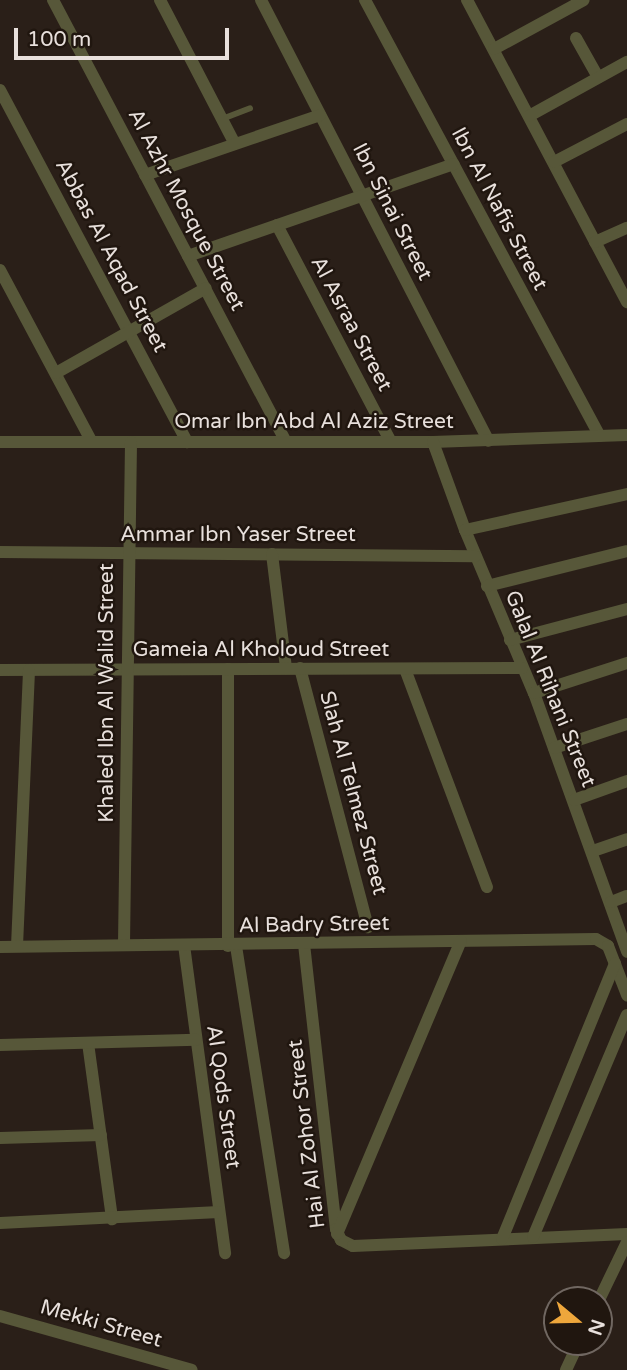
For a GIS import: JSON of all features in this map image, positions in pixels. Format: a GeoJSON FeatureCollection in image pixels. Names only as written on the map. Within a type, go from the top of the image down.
{"type":"FeatureCollection","features":[{"type":"Feature","properties":{"kind":"street","name":"Al Azhr Mosque Street"},"geometry":{"type":"LineString","coordinates":[[53,0],[284,439]]}},
{"type":"Feature","properties":{"kind":"street"},"geometry":{"type":"LineString","coordinates":[[160,0],[235,144]]}},
{"type":"Feature","properties":{"kind":"street","name":"Ibn Sinai Street"},"geometry":{"type":"LineString","coordinates":[[261,0],[489,441]]}},
{"type":"Feature","properties":{"kind":"street","name":"Ibn Al Nafis Street"},"geometry":{"type":"LineString","coordinates":[[365,0],[600,436]]}},
{"type":"Feature","properties":{"kind":"street"},"geometry":{"type":"LineString","coordinates":[[467,0],[595,242],[622,280],[627,302]]}},
{"type":"Feature","properties":{"kind":"street"},"geometry":{"type":"LineString","coordinates":[[494,49],[580,1]]}},
{"type":"Feature","properties":{"kind":"street"},"geometry":{"type":"LineString","coordinates":[[576,38],[598,78]]}},
{"type":"Feature","properties":{"kind":"street"},"geometry":{"type":"LineString","coordinates":[[529,116],[627,62]]}},
{"type":"Feature","properties":{"kind":"street","name":"Abbas Al Aqad Street"},"geometry":{"type":"LineString","coordinates":[[0,90],[131,331],[187,442]]}},
{"type":"Feature","properties":{"kind":"street"},"geometry":{"type":"LineString","coordinates":[[145,175],[320,115]]}},
{"type":"Feature","properties":{"kind":"street"},"geometry":{"type":"LineString","coordinates":[[554,162],[627,124]]}},
{"type":"Feature","properties":{"kind":"street"},"geometry":{"type":"LineString","coordinates":[[188,256],[453,164]]}},
{"type":"Feature","properties":{"kind":"street","name":"Al Asraa Street"},"geometry":{"type":"LineString","coordinates":[[277,225],[390,440]]}},
{"type":"Feature","properties":{"kind":"street"},"geometry":{"type":"LineString","coordinates":[[595,242],[627,228]]}},
{"type":"Feature","properties":{"kind":"street"},"geometry":{"type":"LineString","coordinates":[[0,270],[92,442]]}},
{"type":"Feature","properties":{"kind":"street"},"geometry":{"type":"LineString","coordinates":[[56,373],[206,288]]}},
{"type":"Feature","properties":{"kind":"street","name":"Omar Ibn Abd Al Aziz Street"},"geometry":{"type":"LineString","coordinates":[[0,442],[284,439],[433,442],[627,435]]}},
{"type":"Feature","properties":{"kind":"street","name":"Khaled Ibn Al Walid Street"},"geometry":{"type":"LineString","coordinates":[[124,944],[131,442]]}},
{"type":"Feature","properties":{"kind":"street","name":"Galal Al Rihani Street"},"geometry":{"type":"LineString","coordinates":[[433,442],[475,556],[555,748],[627,952]]}},
{"type":"Feature","properties":{"kind":"street"},"geometry":{"type":"LineString","coordinates":[[465,530],[627,494]]}},
{"type":"Feature","properties":{"kind":"street"},"geometry":{"type":"LineString","coordinates":[[488,586],[627,551]]}},
{"type":"Feature","properties":{"kind":"street","name":"Ammar Ibn Yaser Street"},"geometry":{"type":"LineString","coordinates":[[0,552],[475,556]]}},
{"type":"Feature","properties":{"kind":"street"},"geometry":{"type":"LineString","coordinates":[[272,554],[286,668]]}},
{"type":"Feature","properties":{"kind":"street"},"geometry":{"type":"LineString","coordinates":[[510,640],[627,609]]}},
{"type":"Feature","properties":{"kind":"street"},"geometry":{"type":"LineString","coordinates":[[534,693],[627,663]]}},
{"type":"Feature","properties":{"kind":"street","name":"Slah Al Telmez Street"},"geometry":{"type":"LineString","coordinates":[[300,668],[368,927]]}},
{"type":"Feature","properties":{"kind":"street","name":"Gameia Al Kholoud Street"},"geometry":{"type":"LineString","coordinates":[[0,670],[522,668]]}},
{"type":"Feature","properties":{"kind":"street"},"geometry":{"type":"LineString","coordinates":[[228,669],[232,946],[284,1253]]}},
{"type":"Feature","properties":{"kind":"street"},"geometry":{"type":"LineString","coordinates":[[405,669],[487,887]]}},
{"type":"Feature","properties":{"kind":"street"},"geometry":{"type":"LineString","coordinates":[[16,946],[29,670]]}},
{"type":"Feature","properties":{"kind":"street"},"geometry":{"type":"LineString","coordinates":[[555,748],[627,724]]}},
{"type":"Feature","properties":{"kind":"street"},"geometry":{"type":"LineString","coordinates":[[574,800],[627,781]]}},
{"type":"Feature","properties":{"kind":"street"},"geometry":{"type":"LineString","coordinates":[[593,851],[627,839]]}},
{"type":"Feature","properties":{"kind":"street"},"geometry":{"type":"LineString","coordinates":[[611,902],[627,896]]}},
{"type":"Feature","properties":{"kind":"street","name":"Al Badry Street"},"geometry":{"type":"LineString","coordinates":[[0,947],[124,944],[232,946],[596,939],[608,946],[615,963]]}},
{"type":"Feature","properties":{"kind":"street"},"geometry":{"type":"LineString","coordinates":[[337,1234],[461,941]]}},
{"type":"Feature","properties":{"kind":"street","name":"Hai Al Zohor Street"},"geometry":{"type":"LineString","coordinates":[[304,944],[337,1234],[353,1245],[627,1234]]}},
{"type":"Feature","properties":{"kind":"street","name":"Al Qods Street"},"geometry":{"type":"LineString","coordinates":[[184,945],[225,1253]]}},
{"type":"Feature","properties":{"kind":"street"},"geometry":{"type":"LineString","coordinates":[[615,963],[627,995]]}},
{"type":"Feature","properties":{"kind":"street"},"geometry":{"type":"LineString","coordinates":[[502,1239],[615,963]]}},
{"type":"Feature","properties":{"kind":"street"},"geometry":{"type":"LineString","coordinates":[[533,1237],[627,1015]]}},
{"type":"Feature","properties":{"kind":"street"},"geometry":{"type":"LineString","coordinates":[[0,1045],[197,1040]]}},
{"type":"Feature","properties":{"kind":"street"},"geometry":{"type":"LineString","coordinates":[[88,1043],[111,1219]]}},
{"type":"Feature","properties":{"kind":"street"},"geometry":{"type":"LineString","coordinates":[[0,1138],[101,1135]]}},
{"type":"Feature","properties":{"kind":"street"},"geometry":{"type":"LineString","coordinates":[[0,1223],[219,1212]]}},
{"type":"Feature","properties":{"kind":"street"},"geometry":{"type":"LineString","coordinates":[[606,1286],[627,1243]]}},
{"type":"Feature","properties":{"kind":"street","name":"Mekki Street"},"geometry":{"type":"LineString","coordinates":[[0,1316],[192,1370]]}},
{"type":"Feature","properties":{"kind":"lane"},"geometry":{"type":"LineString","coordinates":[[222,119],[250,108]]}}]}
